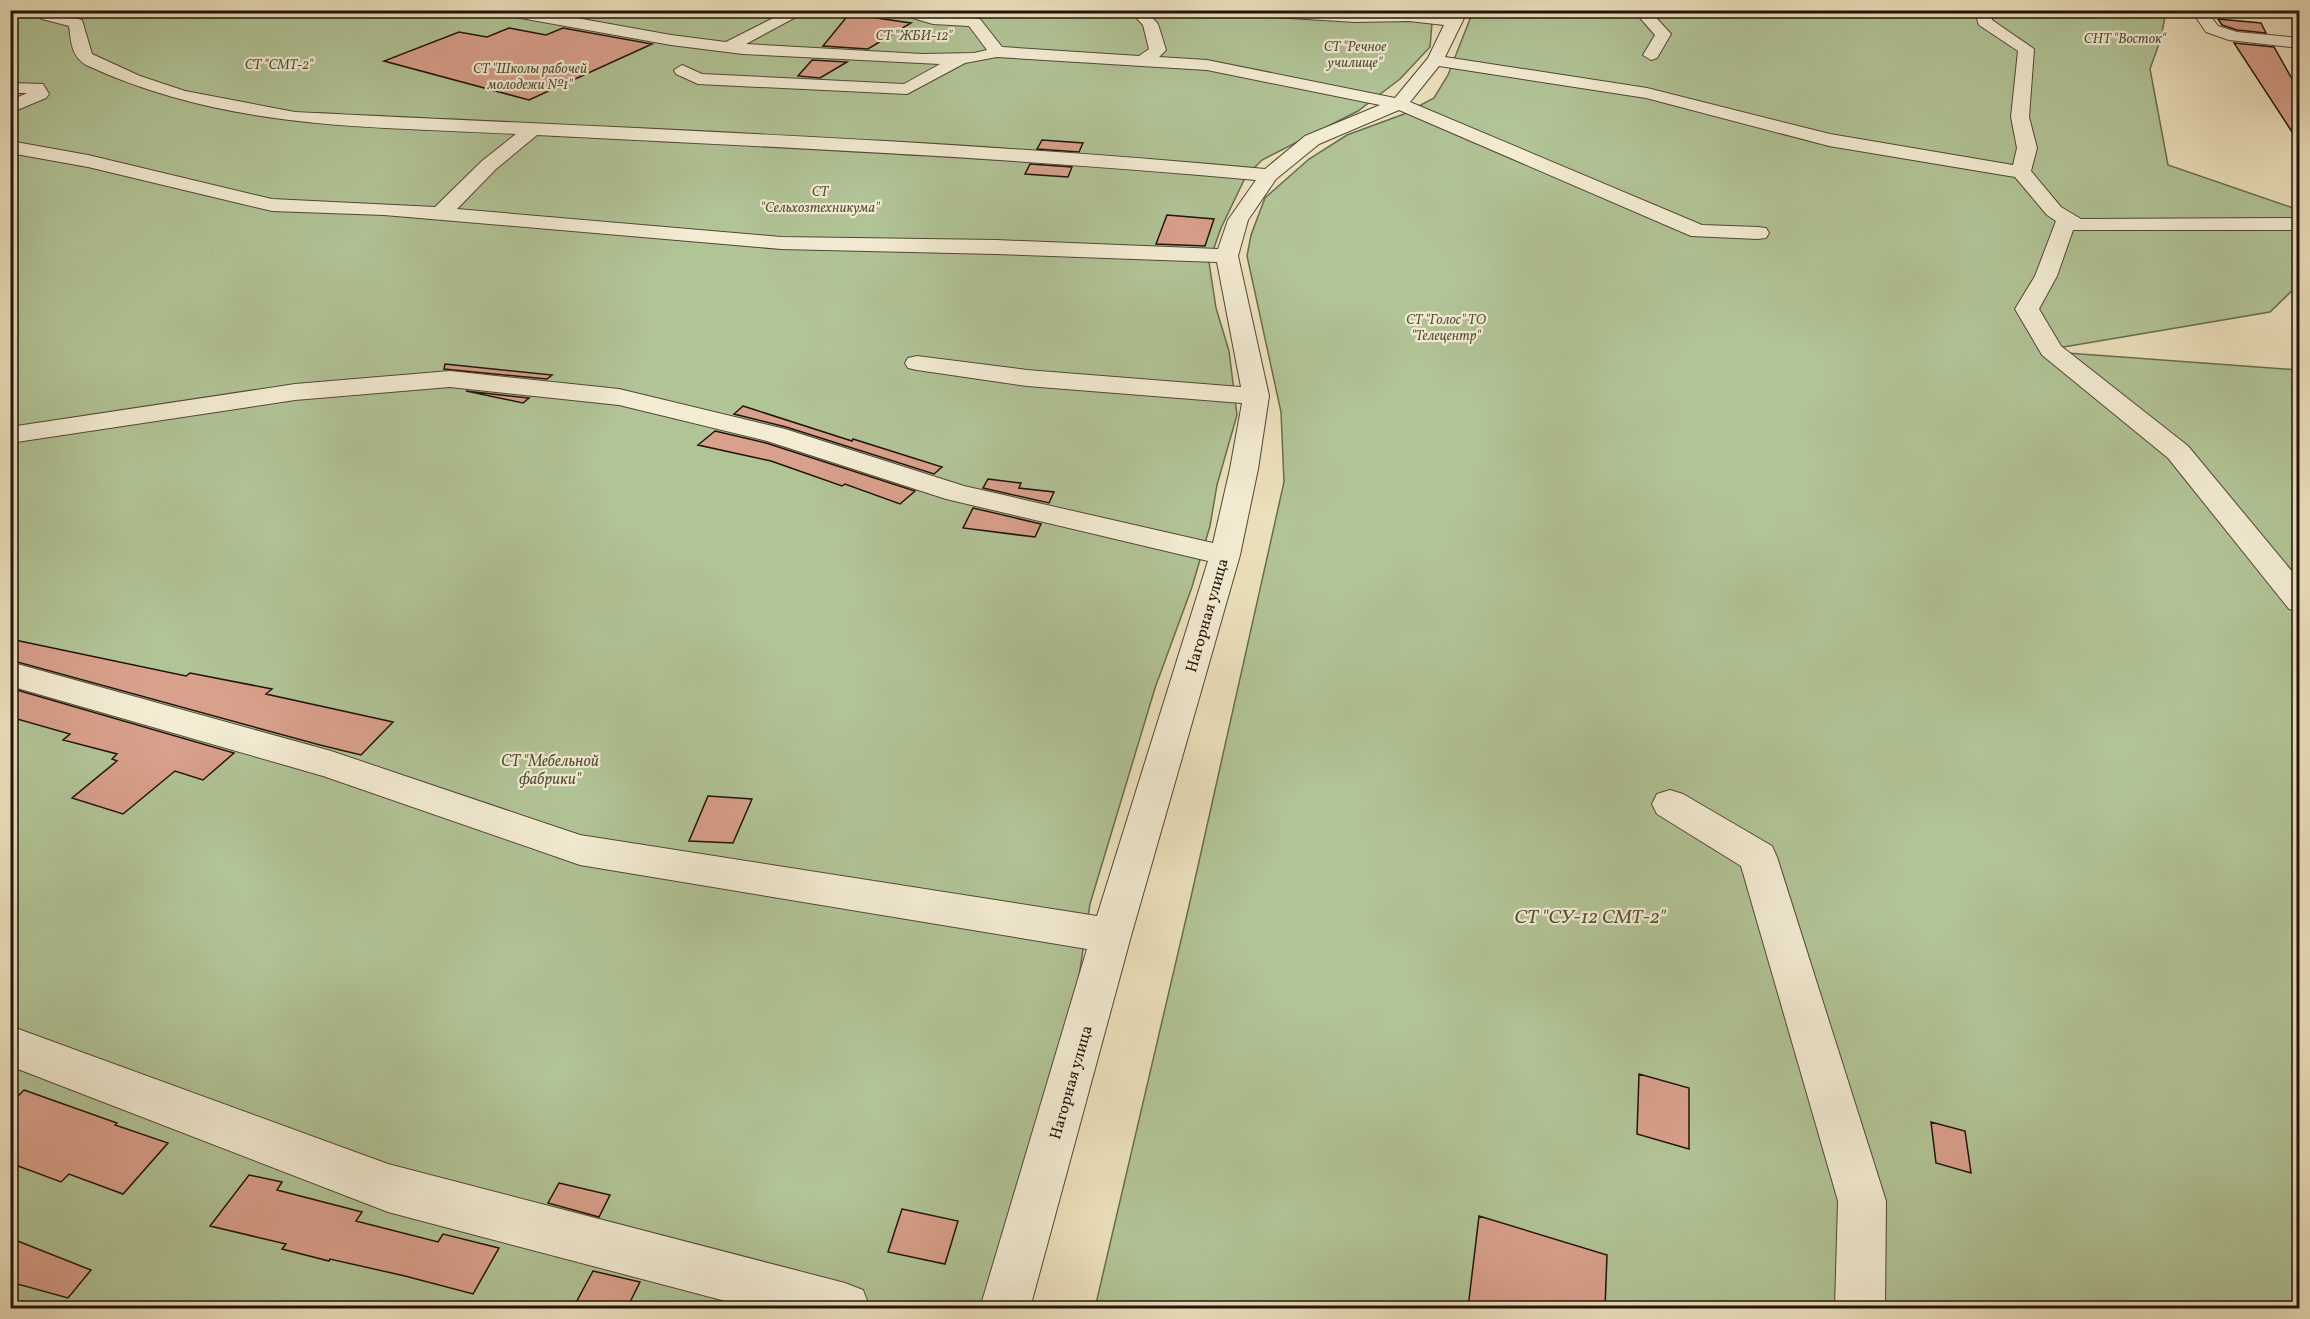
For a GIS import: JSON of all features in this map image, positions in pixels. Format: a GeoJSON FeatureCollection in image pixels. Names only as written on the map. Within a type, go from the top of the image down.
{"type":"FeatureCollection","features":[{"type":"Feature","properties":{"kind":"street"},"geometry":{"type":"LineString","coordinates":[[504,10],[728,47],[922,59],[962,58],[997,52],[1207,65],[1399,104],[1699,231],[1758,233]]}},
{"type":"Feature","properties":{"kind":"street"},"geometry":{"type":"LineString","coordinates":[[728,47],[802,10]]}},
{"type":"Feature","properties":{"kind":"street"},"geometry":{"type":"LineString","coordinates":[[901,10],[933,19],[974,22],[997,52]]}},
{"type":"Feature","properties":{"kind":"street"},"geometry":{"type":"LineString","coordinates":[[1136,10],[1150,24],[1158,50],[1144,60]]}},
{"type":"Feature","properties":{"kind":"street"},"geometry":{"type":"LineString","coordinates":[[1239,10],[1355,17],[1454,16]]}},
{"type":"Feature","properties":{"kind":"street"},"geometry":{"type":"LineString","coordinates":[[1640,10],[1663,34],[1651,55]]}},
{"type":"Feature","properties":{"kind":"street"},"geometry":{"type":"LineString","coordinates":[[1981,10],[1985,22],[2026,49],[2020,117],[2027,148],[2021,172]]}},
{"type":"Feature","properties":{"kind":"street"},"geometry":{"type":"LineString","coordinates":[[2198,10],[2212,29],[2235,37],[2300,43]]}},
{"type":"Feature","properties":{"kind":"street"},"geometry":{"type":"LineString","coordinates":[[47,16],[76,23],[79,30],[78,43],[87,59],[144,85],[241,110],[295,117],[408,124],[908,148],[1149,164],[1269,175]]}},
{"type":"Feature","properties":{"kind":"street","name":"Нагорная улица"},"geometry":{"type":"LineString","coordinates":[[1005,1308],[1111,936],[1225,555],[1244,469],[1256,396],[1227,256],[1238,220],[1269,175],[1312,140],[1399,104],[1435,60],[1454,16]]}},
{"type":"Feature","properties":{"kind":"street"},"geometry":{"type":"LineString","coordinates":[[682,70],[698,79],[907,89],[962,58]]}},
{"type":"Feature","properties":{"kind":"street"},"geometry":{"type":"LineString","coordinates":[[1435,60],[1647,93],[1829,140],[2021,172],[2054,211],[2078,225],[2300,224]]}},
{"type":"Feature","properties":{"kind":"street"},"geometry":{"type":"LineString","coordinates":[[10,88],[37,88],[40,94],[10,108]]}},
{"type":"Feature","properties":{"kind":"street"},"geometry":{"type":"LineString","coordinates":[[440,214],[489,165],[533,129]]}},
{"type":"Feature","properties":{"kind":"street"},"geometry":{"type":"LineString","coordinates":[[10,147],[65,156],[272,206],[384,209],[781,243],[996,247],[1227,256]]}},
{"type":"Feature","properties":{"kind":"street"},"geometry":{"type":"LineString","coordinates":[[2067,219],[2046,276],[2027,309],[2051,350],[2178,452],[2300,602]]}},
{"type":"Feature","properties":{"kind":"street"},"geometry":{"type":"LineString","coordinates":[[917,363],[1028,378],[1256,396]]}},
{"type":"Feature","properties":{"kind":"street"},"geometry":{"type":"LineString","coordinates":[[10,435],[295,392],[450,379],[619,397],[776,435],[956,493],[1225,555]]}},
{"type":"Feature","properties":{"kind":"street"},"geometry":{"type":"LineString","coordinates":[[10,674],[331,765],[580,850],[1111,936]]}},
{"type":"Feature","properties":{"kind":"street"},"geometry":{"type":"LineString","coordinates":[[1670,804],[1758,857],[1862,1201],[1860,1308]]}},
{"type":"Feature","properties":{"kind":"street"},"geometry":{"type":"LineString","coordinates":[[10,1046],[388,1188],[845,1308]]}},
{"type":"Feature","properties":{"kind":"green space","name":"СТ \"Мебельной фабрики\""},"geometry":{"type":"Polygon","coordinates":[[[10,11],[1433,11],[1430,47],[1400,79],[1358,111],[1262,160],[1246,176],[1221,228],[1209,262],[1216,308],[1229,351],[1237,415],[1217,485],[1210,526],[1192,587],[1155,688],[1090,904],[1075,1002],[987,1308],[11,1308],[10,11]]]}},
{"type":"Feature","properties":{"kind":"green space","name":"СТ \"СУ-12 СМТ-2\""},"geometry":{"type":"Polygon","coordinates":[[[1464,11],[2166,11],[2161,38],[2150,69],[2168,165],[2299,210],[2299,284],[2270,312],[2040,351],[2299,370],[2299,1308],[1095,1308],[1189,906],[1284,482],[1281,412],[1247,256],[1251,235],[1265,198],[1309,159],[1347,135],[1404,114],[1434,98],[1448,75],[1470,19],[1464,11]]]}},
{"type":"Feature","properties":{"kind":"building"},"geometry":{"type":"Polygon","coordinates":[[[849,14],[911,23],[868,49],[823,46],[849,14]]]}},
{"type":"Feature","properties":{"kind":"building"},"geometry":{"type":"Polygon","coordinates":[[[2218,19],[2261,23],[2266,33],[2237,30],[2222,25],[2218,19]]]}},
{"type":"Feature","properties":{"kind":"building"},"geometry":{"type":"Polygon","coordinates":[[[509,28],[546,35],[563,28],[652,44],[529,100],[384,61],[459,32],[487,37],[509,28]]]}},
{"type":"Feature","properties":{"kind":"building"},"geometry":{"type":"Polygon","coordinates":[[[2234,43],[2274,47],[2300,93],[2300,140],[2298,141],[2234,43]]]}},
{"type":"Feature","properties":{"kind":"building"},"geometry":{"type":"Polygon","coordinates":[[[812,60],[847,62],[820,78],[798,76],[812,60]]]}},
{"type":"Feature","properties":{"kind":"building"},"geometry":{"type":"Polygon","coordinates":[[[1042,140],[1083,143],[1079,152],[1037,149],[1042,140]]]}},
{"type":"Feature","properties":{"kind":"building"},"geometry":{"type":"Polygon","coordinates":[[[1030,164],[1072,167],[1068,177],[1025,174],[1030,164]]]}},
{"type":"Feature","properties":{"kind":"building"},"geometry":{"type":"Polygon","coordinates":[[[1167,215],[1214,219],[1205,246],[1156,244],[1167,215]]]}},
{"type":"Feature","properties":{"kind":"building"},"geometry":{"type":"Polygon","coordinates":[[[445,364],[552,375],[547,379],[444,369],[445,364]]]}},
{"type":"Feature","properties":{"kind":"building"},"geometry":{"type":"Polygon","coordinates":[[[466,391],[529,398],[523,403],[466,391]]]}},
{"type":"Feature","properties":{"kind":"building"},"geometry":{"type":"Polygon","coordinates":[[[743,406],[942,467],[934,474],[786,427],[734,414],[743,406]]]}},
{"type":"Feature","properties":{"kind":"building"},"geometry":{"type":"Polygon","coordinates":[[[715,431],[766,443],[915,491],[900,504],[771,461],[698,445],[715,431]]]}},
{"type":"Feature","properties":{"kind":"building"},"geometry":{"type":"Polygon","coordinates":[[[988,479],[1021,483],[1019,488],[1054,492],[1049,503],[983,488],[988,479]]]}},
{"type":"Feature","properties":{"kind":"building"},"geometry":{"type":"Polygon","coordinates":[[[973,508],[1041,524],[1035,537],[963,528],[973,508]]]}},
{"type":"Feature","properties":{"kind":"building"},"geometry":{"type":"Polygon","coordinates":[[[10,639],[186,676],[190,673],[272,689],[266,694],[393,722],[361,755],[10,660],[10,639]]]}},
{"type":"Feature","properties":{"kind":"building"},"geometry":{"type":"Polygon","coordinates":[[[10,688],[234,753],[203,780],[175,771],[123,814],[72,798],[117,761],[112,759],[117,754],[63,740],[70,734],[10,717],[10,688]]]}},
{"type":"Feature","properties":{"kind":"building"},"geometry":{"type":"Polygon","coordinates":[[[708,796],[752,799],[733,843],[689,841],[708,796]]]}},
{"type":"Feature","properties":{"kind":"building"},"geometry":{"type":"Polygon","coordinates":[[[1639,1074],[1689,1088],[1689,1149],[1637,1134],[1639,1074]]]}},
{"type":"Feature","properties":{"kind":"building"},"geometry":{"type":"Polygon","coordinates":[[[24,1090],[168,1143],[123,1194],[69,1174],[61,1182],[10,1163],[10,1104],[24,1090]]]}},
{"type":"Feature","properties":{"kind":"building"},"geometry":{"type":"Polygon","coordinates":[[[1931,1122],[1965,1131],[1971,1173],[1936,1163],[1931,1122]]]}},
{"type":"Feature","properties":{"kind":"building"},"geometry":{"type":"Polygon","coordinates":[[[249,1175],[282,1182],[277,1190],[362,1212],[356,1221],[438,1242],[443,1234],[499,1248],[473,1294],[405,1276],[282,1249],[286,1244],[210,1226],[249,1175]]]}},
{"type":"Feature","properties":{"kind":"building"},"geometry":{"type":"Polygon","coordinates":[[[559,1183],[610,1195],[599,1217],[548,1203],[559,1183]]]}},
{"type":"Feature","properties":{"kind":"building"},"geometry":{"type":"Polygon","coordinates":[[[902,1209],[958,1221],[945,1264],[888,1252],[902,1209]]]}},
{"type":"Feature","properties":{"kind":"building"},"geometry":{"type":"Polygon","coordinates":[[[1479,1216],[1607,1255],[1605,1308],[1468,1308],[1479,1216]]]}},
{"type":"Feature","properties":{"kind":"building"},"geometry":{"type":"Polygon","coordinates":[[[10,1238],[91,1270],[68,1298],[10,1282],[10,1238]]]}},
{"type":"Feature","properties":{"kind":"building"},"geometry":{"type":"Polygon","coordinates":[[[593,1271],[640,1282],[627,1308],[573,1308],[593,1271]]]}},
{"type":"Feature","properties":{"kind":"park label","name":"СТ \"ЖБИ-12\""},"geometry":{"type":"Point","coordinates":[914,35]}},
{"type":"Feature","properties":{"kind":"park label","name":"СНТ \"Восток\""},"geometry":{"type":"Point","coordinates":[2125,38]}},
{"type":"Feature","properties":{"kind":"park label","name":"СТ \"Речное училище\""},"geometry":{"type":"Point","coordinates":[1355,54]}},
{"type":"Feature","properties":{"kind":"park label","name":"СТ \"СМТ-2\""},"geometry":{"type":"Point","coordinates":[279,64]}},
{"type":"Feature","properties":{"kind":"park label","name":"СТ \"Школы рабочей молодежи №1\""},"geometry":{"type":"Point","coordinates":[530,76]}},
{"type":"Feature","properties":{"kind":"park label","name":"СТ \"Сельхозтехникума\""},"geometry":{"type":"Point","coordinates":[820,200]}},
{"type":"Feature","properties":{"kind":"park label","name":"СТ \"Голос\" ТО \"Телецентр\""},"geometry":{"type":"Point","coordinates":[1446,328]}}]}
